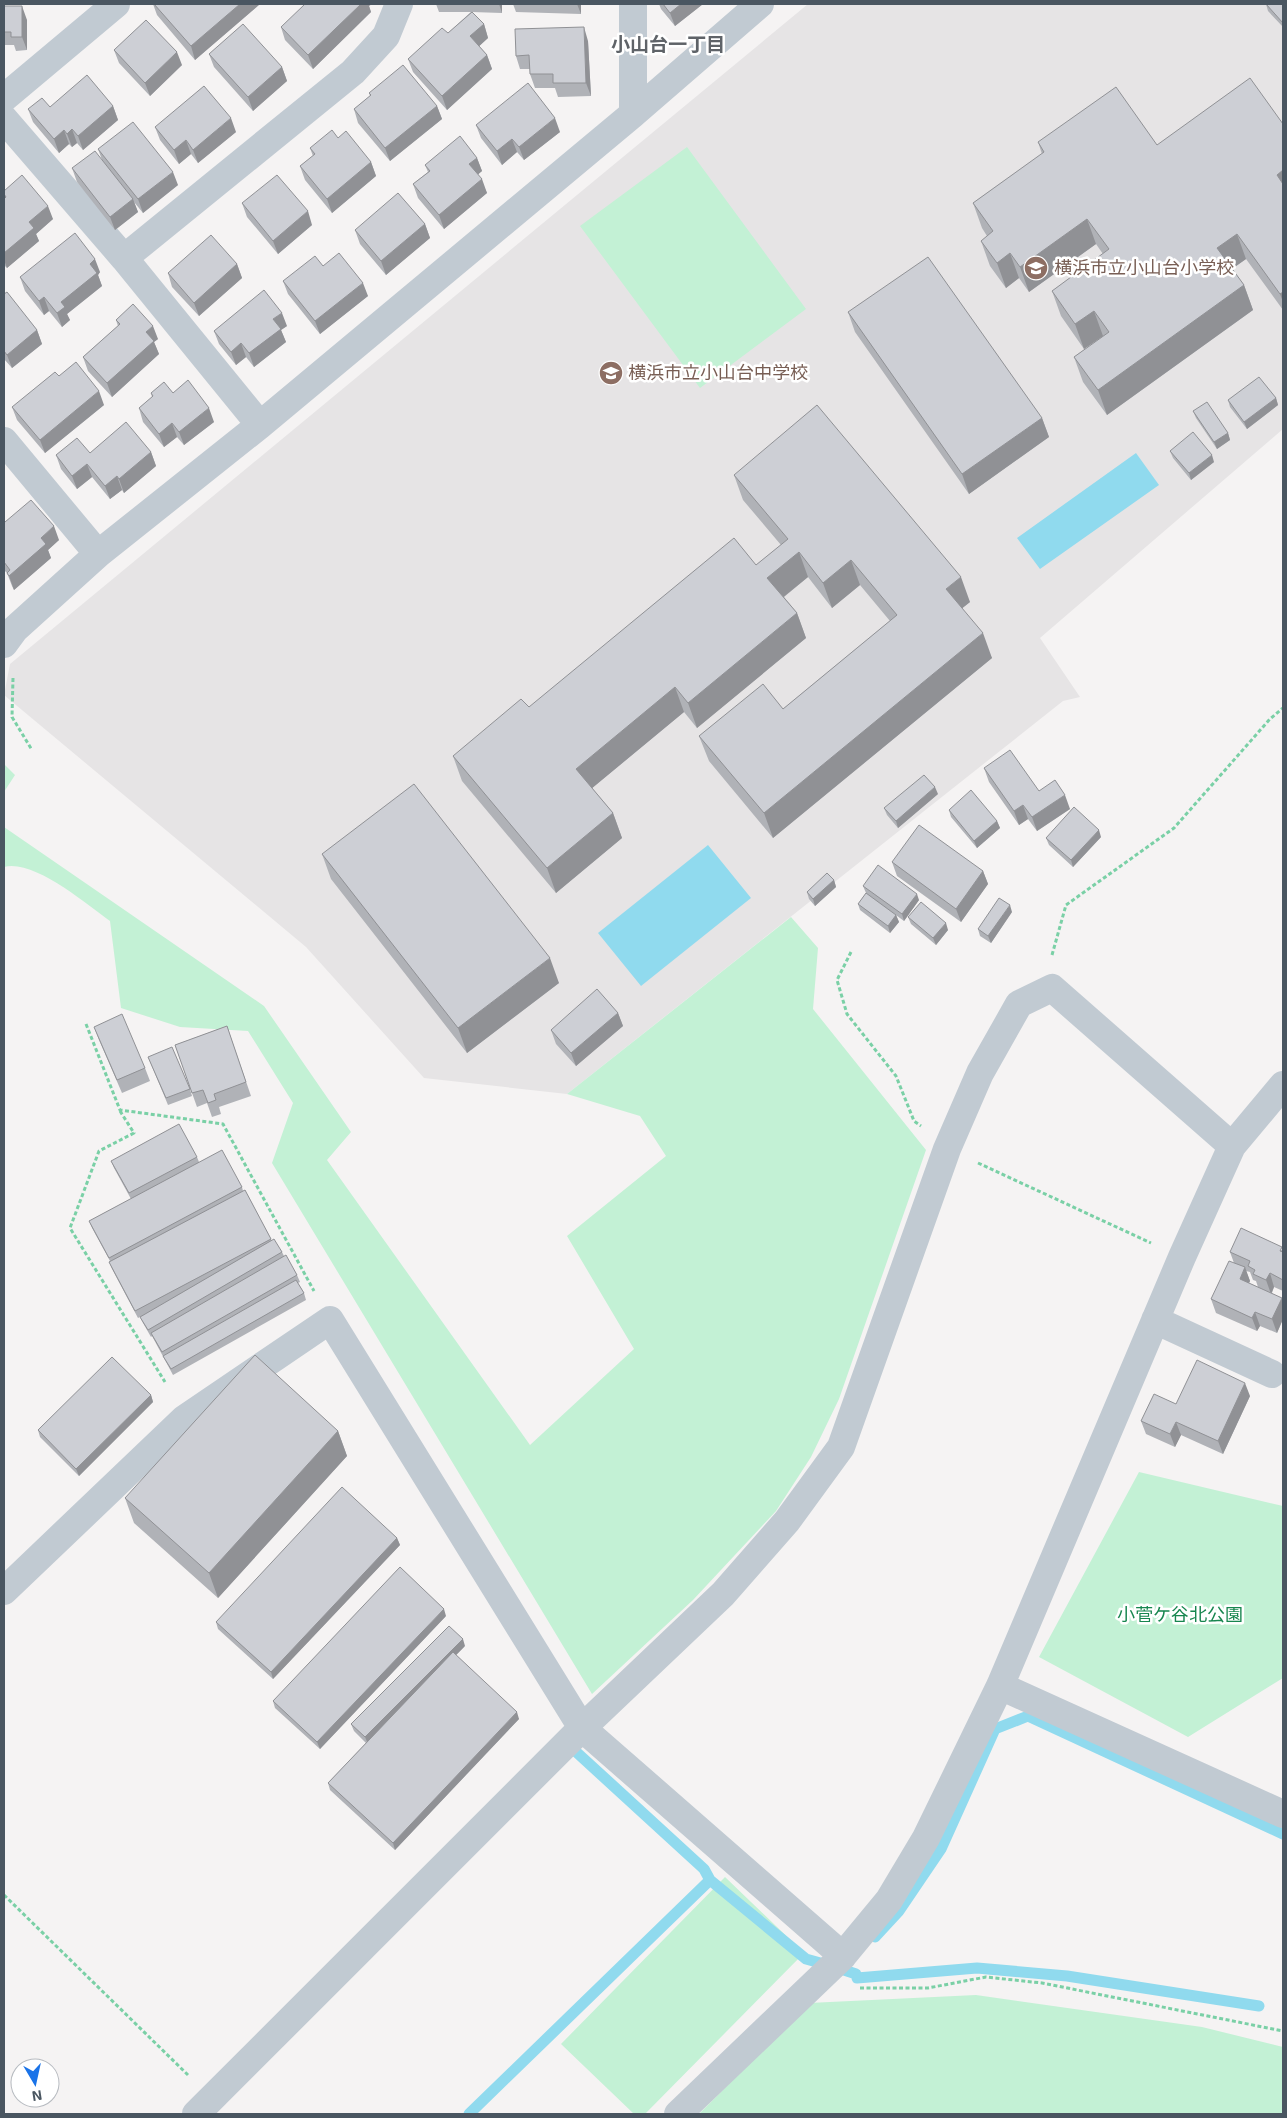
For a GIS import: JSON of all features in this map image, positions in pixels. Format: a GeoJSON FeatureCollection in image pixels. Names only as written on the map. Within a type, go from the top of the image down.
{"type":"FeatureCollection","features":[{"type":"Feature","properties":{"kind":"street"},"geometry":{"type":"LineString","coordinates":[[4,98],[116,4]]}},
{"type":"Feature","properties":{"kind":"street"},"geometry":{"type":"LineString","coordinates":[[124,258],[353,72],[386,36],[399,4]]}},
{"type":"Feature","properties":{"kind":"street"},"geometry":{"type":"LineString","coordinates":[[632,4],[633,114]]}},
{"type":"Feature","properties":{"kind":"street"},"geometry":{"type":"LineString","coordinates":[[9,637],[98,554],[260,426],[633,114],[760,4]]}},
{"type":"Feature","properties":{"kind":"street"},"geometry":{"type":"LineString","coordinates":[[4,119],[124,258],[260,426]]}},
{"type":"Feature","properties":{"kind":"street"},"geometry":{"type":"LineString","coordinates":[[4,440],[98,554]]}},
{"type":"Feature","properties":{"kind":"street"},"geometry":{"type":"LineString","coordinates":[[204,2106],[582,1728],[723,1594],[787,1521],[840,1448],[947,1149],[980,1073],[1019,1004],[1052,988],[1232,1146]]}},
{"type":"Feature","properties":{"kind":"street"},"geometry":{"type":"LineString","coordinates":[[678,2114],[842,1957],[889,1900],[926,1838],[1000,1686],[1155,1320],[1232,1146],[1283,1085]]}},
{"type":"Feature","properties":{"kind":"street"},"geometry":{"type":"LineString","coordinates":[[4,1591],[184,1419],[330,1320],[582,1728],[842,1957]]}},
{"type":"Feature","properties":{"kind":"street"},"geometry":{"type":"LineString","coordinates":[[1155,1320],[1272,1374]]}},
{"type":"Feature","properties":{"kind":"street"},"geometry":{"type":"LineString","coordinates":[[1000,1686],[1283,1814]]}},
{"type":"Feature","properties":{"kind":"path"},"geometry":{"type":"LineString","coordinates":[[9,637],[12,717],[32,750]]}},
{"type":"Feature","properties":{"kind":"path"},"geometry":{"type":"LineString","coordinates":[[1042,993],[1066,905],[1174,828],[1270,719],[1283,708]]}},
{"type":"Feature","properties":{"kind":"path"},"geometry":{"type":"LineString","coordinates":[[86,1024],[120,1110],[134,1133],[99,1151],[70,1228],[165,1382]]}},
{"type":"Feature","properties":{"kind":"path"},"geometry":{"type":"LineString","coordinates":[[120,1110],[223,1124],[330,1320]]}},
{"type":"Feature","properties":{"kind":"path"},"geometry":{"type":"LineString","coordinates":[[4,1895],[204,2106]]}},
{"type":"Feature","properties":{"kind":"path"},"geometry":{"type":"LineString","coordinates":[[815,1982],[864,1988],[928,1988],[986,1978],[1042,1983],[1283,2031]]}},
{"type":"Feature","properties":{"kind":"shaded area","name":"横浜市立小山台中学校"},"geometry":{"type":"Polygon","coordinates":[[[808,4],[1283,4],[1283,429],[1040,638],[1080,697],[1063,701],[567,1094],[424,1078],[306,947],[4,695],[10,664],[808,4]]]}},
{"type":"Feature","properties":{"kind":"green space"},"geometry":{"type":"Polygon","coordinates":[[[687,147],[806,309],[700,388],[580,226],[687,147]]]}},
{"type":"Feature","properties":{"kind":"green space"},"geometry":{"type":"Polygon","coordinates":[[[4,764],[15,775],[4,792],[4,764]]]}},
{"type":"Feature","properties":{"kind":"green space"},"geometry":{"type":"Polygon","coordinates":[[[4,827],[264,1006],[351,1132],[327,1160],[530,1445],[634,1349],[567,1236],[666,1156],[640,1116],[567,1094],[791,917],[818,948],[813,1009],[926,1150],[839,1399],[811,1457],[776,1511],[693,1600],[592,1694],[272,1163],[293,1103],[248,1031],[180,1027],[121,1008],[110,921],[74,894],[44,876],[16,866],[4,867],[4,827]]]}},
{"type":"Feature","properties":{"kind":"green space","name":"小菅ケ谷北公園"},"geometry":{"type":"Polygon","coordinates":[[[1139,1472],[1283,1506],[1283,1678],[1188,1737],[1039,1657],[1139,1472]]]}},
{"type":"Feature","properties":{"kind":"green space"},"geometry":{"type":"Polygon","coordinates":[[[725,1877],[804,1953],[645,2114],[634,2114],[561,2044],[725,1877]]]}},
{"type":"Feature","properties":{"kind":"green space"},"geometry":{"type":"Polygon","coordinates":[[[976,1995],[1202,2027],[1283,2047],[1283,2114],[699,2114],[809,2003],[976,1995]]]}},
{"type":"Feature","properties":{"kind":"water"},"geometry":{"type":"Polygon","coordinates":[[[1136,453],[1159,485],[1040,569],[1017,538],[1136,453]]]}},
{"type":"Feature","properties":{"kind":"water"},"geometry":{"type":"Polygon","coordinates":[[[708,845],[751,898],[641,986],[598,933],[708,845]]]}},
{"type":"Feature","properties":{"kind":"building"},"geometry":{"type":"Polygon","coordinates":[[[154,4],[240,4],[191,46],[154,4]]]}},
{"type":"Feature","properties":{"kind":"building"},"geometry":{"type":"Polygon","coordinates":[[[305,4],[361,4],[308,55],[281,27],[305,4]]]}},
{"type":"Feature","properties":{"kind":"building"},"geometry":{"type":"Polygon","coordinates":[[[663,4],[681,4],[670,13],[663,4]]]}},
{"type":"Feature","properties":{"kind":"building"},"geometry":{"type":"Polygon","coordinates":[[[1266,4],[1283,4],[1283,23],[1266,4]]]}},
{"type":"Feature","properties":{"kind":"building"},"geometry":{"type":"Polygon","coordinates":[[[4,6],[22,6],[22,37],[11,37],[11,32],[4,32],[4,6]]]}},
{"type":"Feature","properties":{"kind":"building"},"geometry":{"type":"Polygon","coordinates":[[[472,12],[484,24],[470,36],[487,55],[442,96],[408,59],[442,28],[448,33],[472,12]]]}},
{"type":"Feature","properties":{"kind":"building"},"geometry":{"type":"Polygon","coordinates":[[[146,20],[177,52],[145,83],[114,50],[146,20]]]}},
{"type":"Feature","properties":{"kind":"building"},"geometry":{"type":"Polygon","coordinates":[[[243,24],[282,67],[248,97],[209,54],[243,24]]]}},
{"type":"Feature","properties":{"kind":"building"},"geometry":{"type":"Polygon","coordinates":[[[584,27],[586,83],[553,83],[553,74],[530,74],[529,55],[516,56],[515,29],[584,27]]]}},
{"type":"Feature","properties":{"kind":"building"},"geometry":{"type":"Polygon","coordinates":[[[403,65],[437,106],[385,148],[354,109],[371,95],[369,93],[403,65]]]}},
{"type":"Feature","properties":{"kind":"building"},"geometry":{"type":"Polygon","coordinates":[[[87,75],[113,106],[78,136],[72,129],[67,134],[64,130],[54,139],[28,109],[42,98],[50,107],[87,75]]]}},
{"type":"Feature","properties":{"kind":"building"},"geometry":{"type":"Polygon","coordinates":[[[1250,78],[1283,124],[1283,170],[1277,175],[1283,184],[1283,292],[1280,294],[1237,234],[1217,248],[1244,285],[1098,390],[1074,357],[1109,332],[1094,311],[1075,324],[1052,291],[1109,249],[1087,219],[1020,267],[1010,253],[997,263],[981,241],[993,231],[973,203],[1044,152],[1038,142],[1116,87],[1157,145],[1250,78]]]}},
{"type":"Feature","properties":{"kind":"building"},"geometry":{"type":"Polygon","coordinates":[[[528,83],[555,118],[519,147],[512,139],[497,151],[476,125],[528,83]]]}},
{"type":"Feature","properties":{"kind":"building"},"geometry":{"type":"Polygon","coordinates":[[[204,86],[231,118],[193,150],[186,140],[174,150],[155,127],[204,86]]]}},
{"type":"Feature","properties":{"kind":"building"},"geometry":{"type":"Polygon","coordinates":[[[133,122],[173,172],[138,199],[98,149],[133,122]]]}},
{"type":"Feature","properties":{"kind":"building"},"geometry":{"type":"Polygon","coordinates":[[[332,130],[338,138],[346,131],[371,162],[327,199],[300,166],[315,154],[310,148],[332,130]]]}},
{"type":"Feature","properties":{"kind":"building"},"geometry":{"type":"Polygon","coordinates":[[[460,136],[477,158],[469,164],[482,179],[439,215],[413,184],[430,171],[425,165],[460,136]]]}},
{"type":"Feature","properties":{"kind":"building"},"geometry":{"type":"Polygon","coordinates":[[[95,151],[133,199],[110,217],[72,168],[95,151]]]}},
{"type":"Feature","properties":{"kind":"building"},"geometry":{"type":"Polygon","coordinates":[[[22,175],[48,206],[29,222],[34,228],[4,253],[4,199],[6,197],[4,191],[22,175]]]}},
{"type":"Feature","properties":{"kind":"building"},"geometry":{"type":"Polygon","coordinates":[[[277,175],[308,211],[273,241],[242,203],[277,175]]]}},
{"type":"Feature","properties":{"kind":"building"},"geometry":{"type":"Polygon","coordinates":[[[398,193],[425,224],[381,261],[355,230],[398,193]]]}},
{"type":"Feature","properties":{"kind":"building"},"geometry":{"type":"Polygon","coordinates":[[[75,233],[95,259],[90,264],[97,273],[61,302],[65,307],[57,313],[44,297],[39,301],[20,277],[75,233]]]}},
{"type":"Feature","properties":{"kind":"building"},"geometry":{"type":"Polygon","coordinates":[[[211,235],[237,264],[194,303],[168,273],[211,235]]]}},
{"type":"Feature","properties":{"kind":"building"},"geometry":{"type":"Polygon","coordinates":[[[339,253],[363,283],[315,321],[283,281],[315,256],[323,266],[339,253]]]}},
{"type":"Feature","properties":{"kind":"building"},"geometry":{"type":"Polygon","coordinates":[[[928,257],[1042,418],[962,474],[848,312],[928,257]]]}},
{"type":"Feature","properties":{"kind":"building"},"geometry":{"type":"Polygon","coordinates":[[[264,290],[282,313],[273,319],[281,329],[249,353],[241,343],[231,352],[214,331],[264,290]]]}},
{"type":"Feature","properties":{"kind":"building"},"geometry":{"type":"Polygon","coordinates":[[[7,292],[37,330],[7,355],[4,351],[4,294],[7,292]]]}},
{"type":"Feature","properties":{"kind":"building"},"geometry":{"type":"Polygon","coordinates":[[[133,304],[153,326],[146,332],[154,341],[107,383],[83,357],[120,324],[116,320],[133,304]]]}},
{"type":"Feature","properties":{"kind":"building"},"geometry":{"type":"Polygon","coordinates":[[[76,362],[99,391],[40,440],[12,407],[55,372],[59,376],[76,362]]]}},
{"type":"Feature","properties":{"kind":"building"},"geometry":{"type":"Polygon","coordinates":[[[1259,377],[1276,398],[1244,422],[1228,400],[1259,377]]]}},
{"type":"Feature","properties":{"kind":"building"},"geometry":{"type":"Polygon","coordinates":[[[188,380],[209,408],[179,432],[172,423],[159,434],[139,408],[153,396],[151,393],[164,382],[173,393],[188,380]]]}},
{"type":"Feature","properties":{"kind":"building"},"geometry":{"type":"Polygon","coordinates":[[[1207,402],[1228,433],[1214,442],[1193,411],[1207,402]]]}},
{"type":"Feature","properties":{"kind":"building"},"geometry":{"type":"Polygon","coordinates":[[[817,405],[961,577],[946,589],[983,633],[764,813],[699,736],[763,684],[783,709],[897,615],[851,560],[823,583],[799,552],[767,578],[797,613],[688,703],[675,687],[576,769],[613,813],[547,868],[453,756],[521,699],[529,707],[734,538],[756,565],[788,539],[734,475],[817,405]]]}},
{"type":"Feature","properties":{"kind":"building"},"geometry":{"type":"Polygon","coordinates":[[[126,422],[151,452],[119,479],[117,476],[105,486],[87,464],[72,476],[56,455],[77,438],[90,453],[126,422]]]}},
{"type":"Feature","properties":{"kind":"building"},"geometry":{"type":"Polygon","coordinates":[[[1193,432],[1212,455],[1189,473],[1170,451],[1193,432]]]}},
{"type":"Feature","properties":{"kind":"building"},"geometry":{"type":"Polygon","coordinates":[[[31,500],[54,526],[41,538],[46,544],[9,576],[7,573],[10,570],[4,562],[4,521],[31,500]]]}},
{"type":"Feature","properties":{"kind":"building"},"geometry":{"type":"Polygon","coordinates":[[[1010,750],[1039,791],[1055,780],[1065,795],[1032,817],[1023,805],[1014,811],[984,768],[1010,750]]]}},
{"type":"Feature","properties":{"kind":"building"},"geometry":{"type":"Polygon","coordinates":[[[924,775],[935,787],[896,821],[884,808],[924,775]]]}},
{"type":"Feature","properties":{"kind":"building"},"geometry":{"type":"Polygon","coordinates":[[[414,784],[550,958],[458,1028],[322,854],[414,784]]]}},
{"type":"Feature","properties":{"kind":"building"},"geometry":{"type":"Polygon","coordinates":[[[971,790],[997,821],[974,841],[949,810],[971,790]]]}},
{"type":"Feature","properties":{"kind":"building"},"geometry":{"type":"Polygon","coordinates":[[[1074,807],[1099,830],[1071,860],[1046,838],[1074,807]]]}},
{"type":"Feature","properties":{"kind":"building"},"geometry":{"type":"Polygon","coordinates":[[[919,825],[983,871],[956,909],[892,862],[919,825]]]}},
{"type":"Feature","properties":{"kind":"building"},"geometry":{"type":"Polygon","coordinates":[[[878,865],[917,894],[902,914],[863,886],[878,865]]]}},
{"type":"Feature","properties":{"kind":"building"},"geometry":{"type":"Polygon","coordinates":[[[827,873],[834,880],[813,899],[807,892],[827,873]]]}},
{"type":"Feature","properties":{"kind":"building"},"geometry":{"type":"Polygon","coordinates":[[[866,893],[896,915],[888,926],[858,904],[866,893]]]}},
{"type":"Feature","properties":{"kind":"building"},"geometry":{"type":"Polygon","coordinates":[[[999,898],[1010,905],[988,936],[978,929],[999,898]]]}},
{"type":"Feature","properties":{"kind":"building"},"geometry":{"type":"Polygon","coordinates":[[[921,902],[946,923],[933,938],[908,917],[921,902]]]}},
{"type":"Feature","properties":{"kind":"building"},"geometry":{"type":"Polygon","coordinates":[[[597,989],[618,1013],[571,1053],[551,1030],[597,989]]]}},
{"type":"Feature","properties":{"kind":"building"},"geometry":{"type":"Polygon","coordinates":[[[122,1014],[145,1068],[117,1080],[94,1027],[122,1014]]]}},
{"type":"Feature","properties":{"kind":"building"},"geometry":{"type":"Polygon","coordinates":[[[227,1026],[246,1082],[214,1094],[216,1100],[208,1103],[203,1090],[192,1093],[175,1045],[227,1026]]]}},
{"type":"Feature","properties":{"kind":"building"},"geometry":{"type":"Polygon","coordinates":[[[172,1047],[190,1089],[166,1098],[148,1057],[172,1047]]]}},
{"type":"Feature","properties":{"kind":"building"},"geometry":{"type":"Polygon","coordinates":[[[179,1124],[197,1157],[129,1193],[111,1161],[179,1124]]]}},
{"type":"Feature","properties":{"kind":"building"},"geometry":{"type":"Polygon","coordinates":[[[222,1150],[242,1187],[109,1258],[89,1221],[222,1150]]]}},
{"type":"Feature","properties":{"kind":"building"},"geometry":{"type":"Polygon","coordinates":[[[245,1190],[271,1239],[135,1311],[109,1262],[245,1190]]]}},
{"type":"Feature","properties":{"kind":"building"},"geometry":{"type":"Polygon","coordinates":[[[1241,1228],[1282,1247],[1280,1251],[1283,1252],[1283,1280],[1270,1273],[1266,1280],[1253,1274],[1255,1270],[1248,1266],[1250,1261],[1230,1252],[1241,1228]]]}},
{"type":"Feature","properties":{"kind":"building"},"geometry":{"type":"Polygon","coordinates":[[[274,1239],[282,1252],[148,1330],[140,1317],[274,1239]]]}},
{"type":"Feature","properties":{"kind":"building"},"geometry":{"type":"Polygon","coordinates":[[[286,1255],[297,1275],[162,1352],[151,1333],[286,1255]]]}},
{"type":"Feature","properties":{"kind":"building"},"geometry":{"type":"Polygon","coordinates":[[[1229,1261],[1245,1267],[1240,1279],[1282,1298],[1272,1319],[1255,1312],[1252,1318],[1211,1299],[1229,1261]]]}},
{"type":"Feature","properties":{"kind":"building"},"geometry":{"type":"Polygon","coordinates":[[[296,1280],[304,1293],[171,1369],[163,1356],[296,1280]]]}},
{"type":"Feature","properties":{"kind":"building"},"geometry":{"type":"Polygon","coordinates":[[[255,1355],[338,1431],[209,1573],[125,1498],[255,1355]]]}},
{"type":"Feature","properties":{"kind":"building"},"geometry":{"type":"Polygon","coordinates":[[[112,1357],[151,1395],[76,1469],[38,1430],[112,1357]]]}},
{"type":"Feature","properties":{"kind":"building"},"geometry":{"type":"Polygon","coordinates":[[[1197,1360],[1245,1383],[1218,1441],[1176,1422],[1170,1434],[1141,1421],[1154,1394],[1176,1404],[1197,1360]]]}},
{"type":"Feature","properties":{"kind":"building"},"geometry":{"type":"Polygon","coordinates":[[[342,1487],[397,1538],[271,1672],[216,1622],[342,1487]]]}},
{"type":"Feature","properties":{"kind":"building"},"geometry":{"type":"Polygon","coordinates":[[[400,1567],[444,1609],[317,1742],[273,1701],[400,1567]]]}},
{"type":"Feature","properties":{"kind":"building"},"geometry":{"type":"Polygon","coordinates":[[[449,1626],[463,1639],[365,1737],[351,1724],[449,1626]]]}},
{"type":"Feature","properties":{"kind":"building"},"geometry":{"type":"Polygon","coordinates":[[[453,1652],[517,1712],[393,1843],[328,1783],[453,1652]]]}},
{"type":"Feature","properties":{"kind":"waterway"},"geometry":{"type":"LineString","coordinates":[[875,1937],[899,1911],[941,1849],[995,1729],[1028,1716],[1283,1834]]}},
{"type":"Feature","properties":{"kind":"waterway"},"geometry":{"type":"LineString","coordinates":[[573,1749],[704,1869],[710,1880],[806,1959],[831,1966]]}},
{"type":"Feature","properties":{"kind":"waterway"},"geometry":{"type":"LineString","coordinates":[[469,2114],[710,1880]]}},
{"type":"Feature","properties":{"kind":"waterway"},"geometry":{"type":"LineString","coordinates":[[844,1970],[856,1974],[857,1978],[977,1968],[1067,1976],[1259,2006]]}},
{"type":"Feature","properties":{"kind":"place","name":"横浜市立小山台小学校"},"geometry":{"type":"Point","coordinates":[1036,268]}},
{"type":"Feature","properties":{"kind":"place","name":"横浜市立小山台中学校"},"geometry":{"type":"Point","coordinates":[611,373]}},
{"type":"Feature","properties":{"kind":"district","name":"小山台一丁目"},"geometry":{"type":"Point","coordinates":[668,44]}}]}
